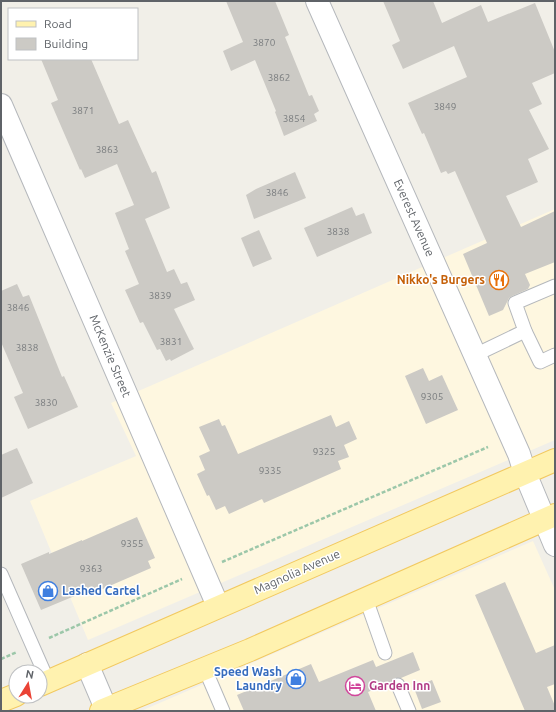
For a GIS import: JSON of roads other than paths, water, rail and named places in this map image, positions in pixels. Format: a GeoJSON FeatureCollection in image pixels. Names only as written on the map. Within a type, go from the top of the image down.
{"type":"FeatureCollection","features":[{"type":"Feature","properties":{"kind":"main road","name":"Magnolia Avenue"},"geometry":{"type":"LineString","coordinates":[[48,681],[555,460]]}},
{"type":"Feature","properties":{"kind":"main road"},"geometry":{"type":"LineString","coordinates":[[105,710],[366,599],[549,517]]}},
{"type":"Feature","properties":{"kind":"street","name":"Everest Avenue"},"geometry":{"type":"LineString","coordinates":[[317,1],[519,454],[525,473],[549,517],[555,545]]}},
{"type":"Feature","properties":{"kind":"street","name":"McKenzie Street"},"geometry":{"type":"LineString","coordinates":[[1,105],[218,606]]}},
{"type":"Feature","properties":{"kind":"street"},"geometry":{"type":"LineString","coordinates":[[87,664],[105,710]]}},
{"type":"Feature","properties":{"kind":"lane"},"geometry":{"type":"LineString","coordinates":[[555,286],[515,303],[525,331],[540,362],[555,355]]}},
{"type":"Feature","properties":{"kind":"lane"},"geometry":{"type":"LineString","coordinates":[[475,355],[525,331]]}},
{"type":"Feature","properties":{"kind":"lane"},"geometry":{"type":"LineString","coordinates":[[1,574],[32,645],[38,664]]}},
{"type":"Feature","properties":{"kind":"lane"},"geometry":{"type":"LineString","coordinates":[[366,599],[385,654]]}},
{"type":"Feature","properties":{"kind":"lane"},"geometry":{"type":"LineString","coordinates":[[205,668],[223,711]]}},
{"type":"Feature","properties":{"kind":"lane"},"geometry":{"type":"LineString","coordinates":[[398,685],[409,711]]}},
{"type":"Feature","properties":{"kind":"place","name":"Nikko's Burgers"},"geometry":{"type":"Point","coordinates":[499,280]}},
{"type":"Feature","properties":{"kind":"place","name":"Lashed Cartel"},"geometry":{"type":"Point","coordinates":[48,591]}},
{"type":"Feature","properties":{"kind":"place","name":"Speed Wash Laundry"},"geometry":{"type":"Point","coordinates":[296,679]}},
{"type":"Feature","properties":{"kind":"place","name":"Garden Inn"},"geometry":{"type":"Point","coordinates":[355,686]}}]}
